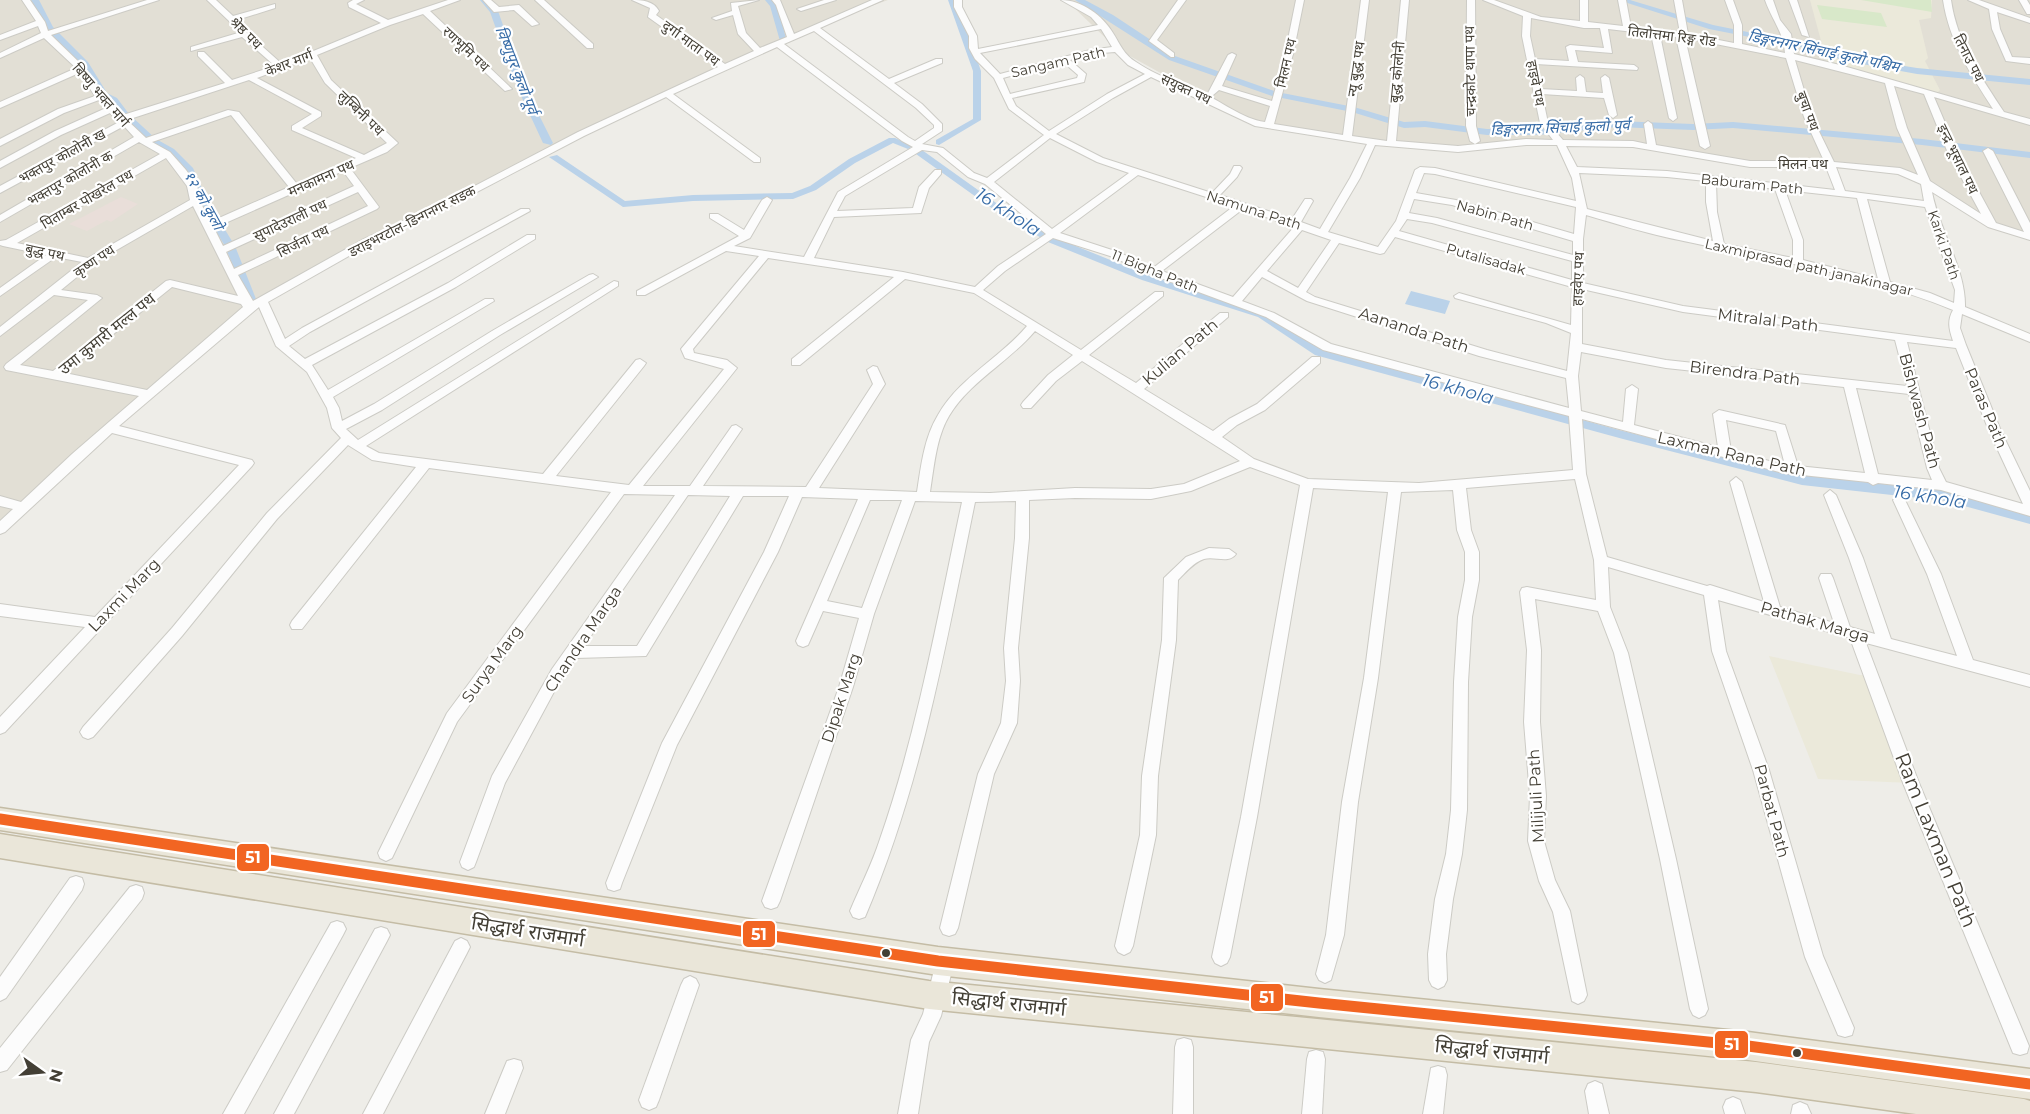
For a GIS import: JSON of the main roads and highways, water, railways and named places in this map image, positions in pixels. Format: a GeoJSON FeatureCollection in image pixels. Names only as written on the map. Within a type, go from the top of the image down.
{"type":"FeatureCollection","features":[{"type":"Feature","properties":{"kind":"highway","name":"सिद्धार्थ राजमार्ग"},"geometry":{"type":"LineString","coordinates":[[0,819],[945,962],[1319,1003],[1748,1046],[2030,1084]]}},
{"type":"Feature","properties":{"kind":"highway","name":"सिद्धार्थ राजमार्ग"},"geometry":{"type":"LineString","coordinates":[[0,846],[935,1006],[1756,1077],[2024,1114]]}},
{"type":"Feature","properties":{"kind":"water"},"geometry":{"type":"Polygon","coordinates":[[[1411,291],[1450,301],[1445,314],[1405,304],[1411,291]]]}},
{"type":"Feature","properties":{"kind":"waterway","name":"१२ को कुलो"},"geometry":{"type":"LineString","coordinates":[[35,0],[50,28],[85,64],[104,95],[114,100],[126,116],[153,141],[171,151],[190,170],[203,202],[230,246],[253,304]]}},
{"type":"Feature","properties":{"kind":"waterway","name":"विष्णुपुर कुलो पूर्व"},"geometry":{"type":"LineString","coordinates":[[484,0],[494,11],[521,87],[548,143]]}},
{"type":"Feature","properties":{"kind":"waterway"},"geometry":{"type":"LineString","coordinates":[[769,0],[774,6],[784,41]]}},
{"type":"Feature","properties":{"kind":"waterway","name":"16 khola"},"geometry":{"type":"LineString","coordinates":[[939,142],[977,120],[977,71],[952,0]]}},
{"type":"Feature","properties":{"kind":"waterway","name":"डिङ्गरनगर सिंचाई कुलो पुर्व"},"geometry":{"type":"LineString","coordinates":[[1079,0],[1110,17],[1172,58],[1275,94],[1354,110],[1404,125],[1425,124],[1487,132],[1538,132],[1616,124],[1693,127],[1733,125],[1922,142],[2030,155]]}},
{"type":"Feature","properties":{"kind":"waterway","name":"डिङ्गरनगर सिंचाई कुलो पश्चिम"},"geometry":{"type":"LineString","coordinates":[[1622,0],[1712,27],[1808,46],[1846,59],[1917,71],[2030,82]]}},
{"type":"Feature","properties":{"kind":"waterway","name":"16 khola"},"geometry":{"type":"LineString","coordinates":[[554,157],[623,204],[693,198],[793,196],[813,188],[852,161],[892,140],[908,146]]}},
{"type":"Feature","properties":{"kind":"waterway","name":"16 khola"},"geometry":{"type":"LineString","coordinates":[[919,152],[996,207],[1052,240],[1146,278],[1262,315],[1319,352],[1623,435],[1802,480],[1946,496],[2030,519]]}}]}
